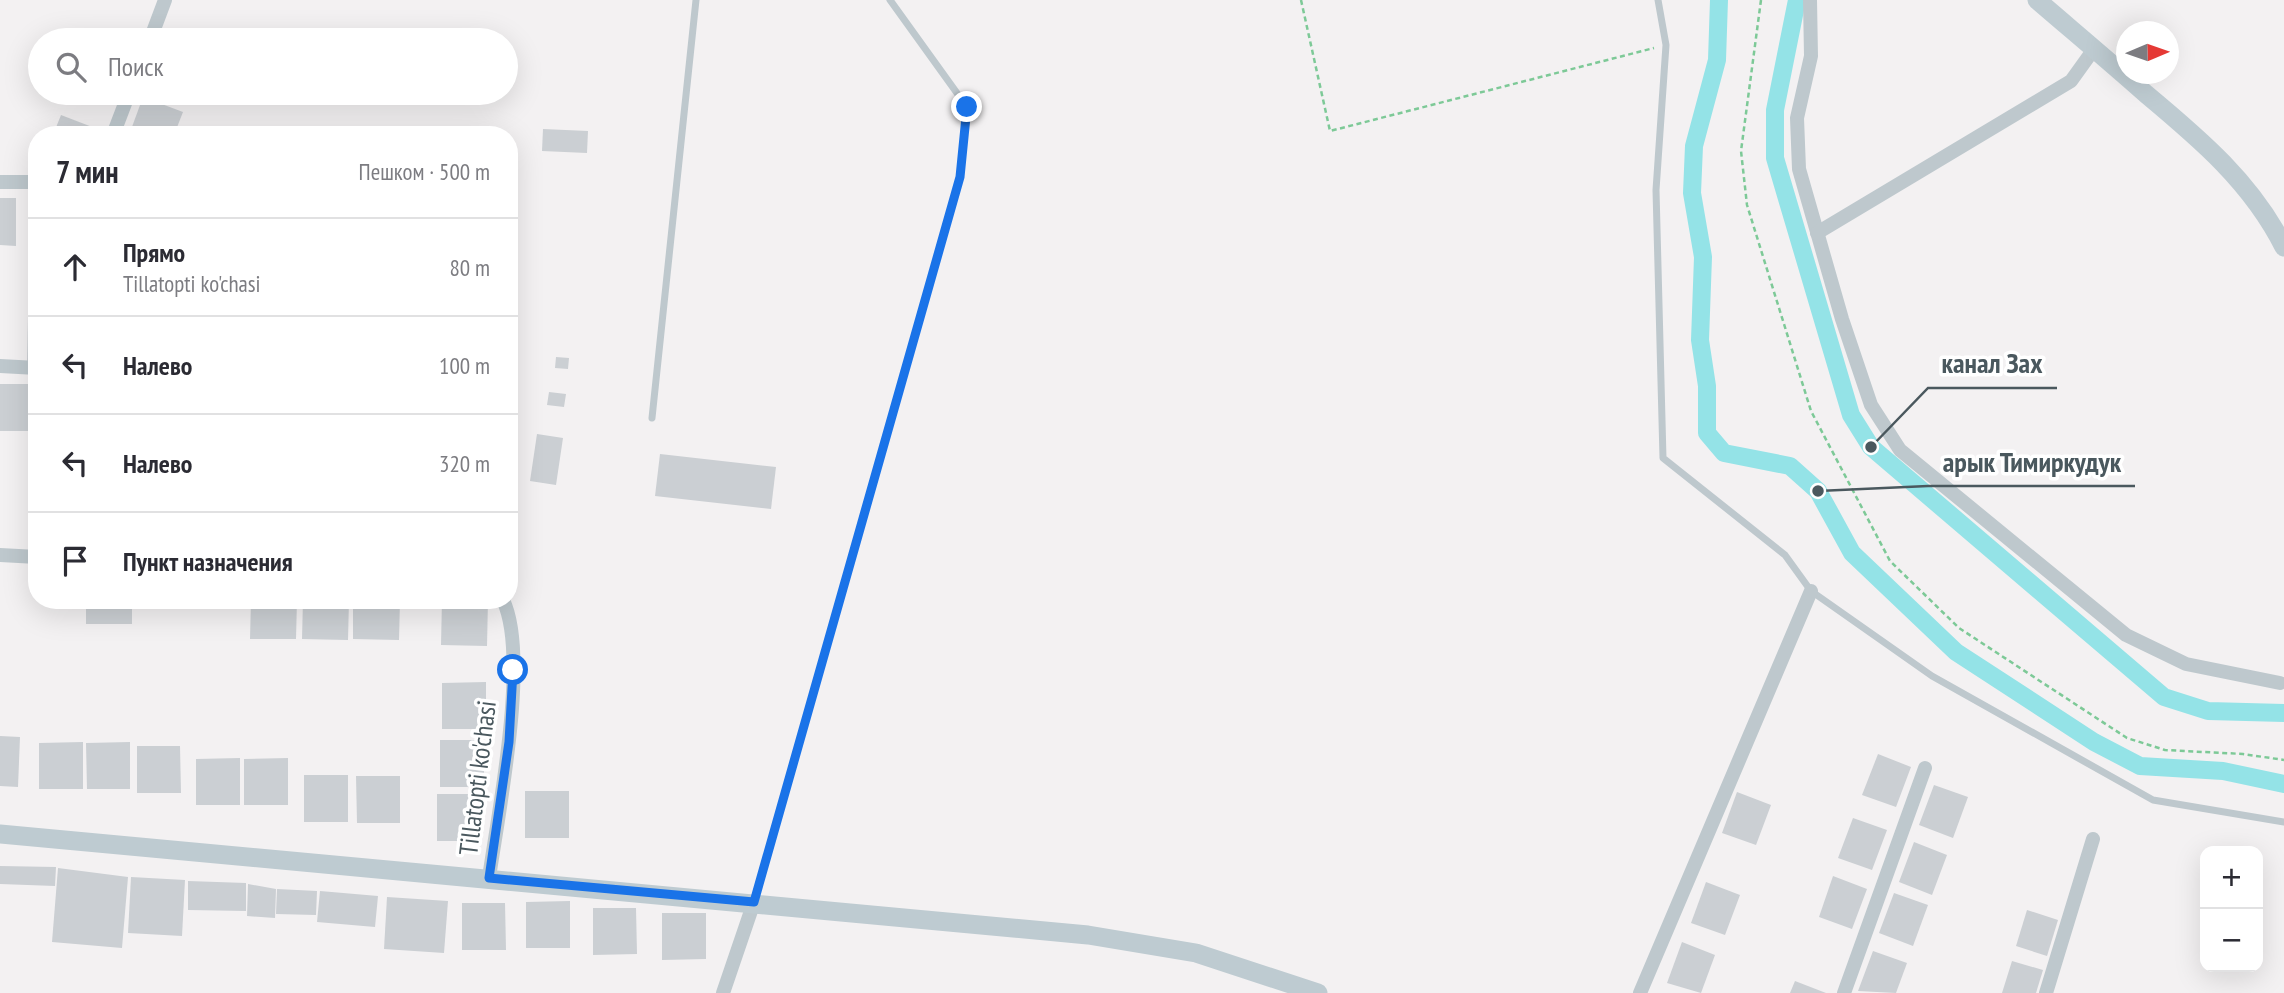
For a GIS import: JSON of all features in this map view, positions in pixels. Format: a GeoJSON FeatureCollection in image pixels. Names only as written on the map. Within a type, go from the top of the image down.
{"type":"FeatureCollection","features":[{"type":"Feature","properties":{"kind":"main road"},"geometry":{"type":"LineString","coordinates":[[2037,0],[2200,139],[2239,178],[2270,218],[2284,247]]}},
{"type":"Feature","properties":{"kind":"main road"},"geometry":{"type":"LineString","coordinates":[[0,834],[1037,929],[1136,942],[1214,958],[1318,993]]}},
{"type":"Feature","properties":{"kind":"street"},"geometry":{"type":"LineString","coordinates":[[154,28],[165,0]]}},
{"type":"Feature","properties":{"kind":"street"},"geometry":{"type":"LineString","coordinates":[[1810,0],[1811,56],[1797,118],[1799,169],[1871,405],[1900,450],[2126,635],[2186,664],[2280,683]]}},
{"type":"Feature","properties":{"kind":"street"},"geometry":{"type":"LineString","coordinates":[[1817,233],[2071,80],[2094,49]]}},
{"type":"Feature","properties":{"kind":"street"},"geometry":{"type":"LineString","coordinates":[[117,126],[125,105]]}},
{"type":"Feature","properties":{"kind":"street"},"geometry":{"type":"LineString","coordinates":[[0,182],[28,182]]}},
{"type":"Feature","properties":{"kind":"street"},"geometry":{"type":"LineString","coordinates":[[0,366],[28,368]]}},
{"type":"Feature","properties":{"kind":"street"},"geometry":{"type":"LineString","coordinates":[[0,555],[28,557]]}},
{"type":"Feature","properties":{"kind":"street"},"geometry":{"type":"LineString","coordinates":[[1640,993],[1811,591]]}},
{"type":"Feature","properties":{"kind":"street","name":"Tillatopti ko'chasi"},"geometry":{"type":"LineString","coordinates":[[489,878],[509,742],[513,670],[512,638],[505,609]]}},
{"type":"Feature","properties":{"kind":"street"},"geometry":{"type":"LineString","coordinates":[[1844,993],[1925,768]]}},
{"type":"Feature","properties":{"kind":"street"},"geometry":{"type":"LineString","coordinates":[[2046,993],[2093,839]]}},
{"type":"Feature","properties":{"kind":"street"},"geometry":{"type":"LineString","coordinates":[[723,993],[754,902]]}},
{"type":"Feature","properties":{"kind":"lane"},"geometry":{"type":"LineString","coordinates":[[652,418],[696,0]]}},
{"type":"Feature","properties":{"kind":"lane"},"geometry":{"type":"LineString","coordinates":[[754,902],[960,177],[967,107],[890,0]]}},
{"type":"Feature","properties":{"kind":"lane"},"geometry":{"type":"LineString","coordinates":[[1658,0],[1666,45],[1657,190],[1663,458],[1785,555],[1811,591],[1932,676],[2153,800],[2284,822]]}},
{"type":"Feature","properties":{"kind":"path"},"geometry":{"type":"LineString","coordinates":[[1301,0],[1330,131],[1666,45]]}},
{"type":"Feature","properties":{"kind":"building"},"geometry":{"type":"Polygon","coordinates":[[[140,105],[164,105],[183,112],[178,126],[132,126],[140,105]]]}},
{"type":"Feature","properties":{"kind":"building"},"geometry":{"type":"Polygon","coordinates":[[[61,115],[90,126],[57,126],[61,115]]]}},
{"type":"Feature","properties":{"kind":"building"},"geometry":{"type":"Polygon","coordinates":[[[543,129],[588,131],[587,153],[542,151],[543,129]]]}},
{"type":"Feature","properties":{"kind":"building"},"geometry":{"type":"Polygon","coordinates":[[[0,198],[16,198],[16,246],[0,245],[0,198]]]}},
{"type":"Feature","properties":{"kind":"building"},"geometry":{"type":"Polygon","coordinates":[[[556,357],[569,358],[568,369],[555,368],[556,357]]]}},
{"type":"Feature","properties":{"kind":"building"},"geometry":{"type":"Polygon","coordinates":[[[0,384],[28,384],[28,431],[0,431],[0,384]]]}},
{"type":"Feature","properties":{"kind":"building"},"geometry":{"type":"Polygon","coordinates":[[[549,392],[566,394],[564,407],[547,405],[549,392]]]}},
{"type":"Feature","properties":{"kind":"building"},"geometry":{"type":"Polygon","coordinates":[[[537,434],[563,438],[556,485],[530,481],[537,434]]]}},
{"type":"Feature","properties":{"kind":"building"},"geometry":{"type":"Polygon","coordinates":[[[660,454],[776,467],[771,509],[655,496],[660,454]]]}},
{"type":"Feature","properties":{"kind":"building"},"geometry":{"type":"Polygon","coordinates":[[[86,609],[132,609],[132,624],[86,624],[86,609]]]}},
{"type":"Feature","properties":{"kind":"building"},"geometry":{"type":"Polygon","coordinates":[[[251,609],[297,609],[296,639],[250,639],[251,609]]]}},
{"type":"Feature","properties":{"kind":"building"},"geometry":{"type":"Polygon","coordinates":[[[303,609],[349,609],[348,640],[302,639],[303,609]]]}},
{"type":"Feature","properties":{"kind":"building"},"geometry":{"type":"Polygon","coordinates":[[[353,609],[400,609],[399,640],[353,639],[353,609]]]}},
{"type":"Feature","properties":{"kind":"building"},"geometry":{"type":"Polygon","coordinates":[[[442,609],[488,609],[487,646],[441,645],[442,609]]]}},
{"type":"Feature","properties":{"kind":"building"},"geometry":{"type":"Polygon","coordinates":[[[486,682],[486,729],[442,729],[442,683],[486,682]]]}},
{"type":"Feature","properties":{"kind":"building"},"geometry":{"type":"Polygon","coordinates":[[[0,736],[20,737],[18,787],[0,786],[0,736]]]}},
{"type":"Feature","properties":{"kind":"building"},"geometry":{"type":"Polygon","coordinates":[[[440,740],[484,740],[484,787],[440,787],[440,740]]]}},
{"type":"Feature","properties":{"kind":"building"},"geometry":{"type":"Polygon","coordinates":[[[83,742],[83,789],[39,789],[39,743],[83,742]]]}},
{"type":"Feature","properties":{"kind":"building"},"geometry":{"type":"Polygon","coordinates":[[[130,742],[130,789],[87,789],[86,743],[130,742]]]}},
{"type":"Feature","properties":{"kind":"building"},"geometry":{"type":"Polygon","coordinates":[[[137,746],[180,746],[181,793],[137,793],[137,746]]]}},
{"type":"Feature","properties":{"kind":"building"},"geometry":{"type":"Polygon","coordinates":[[[1878,754],[1911,767],[1896,807],[1862,795],[1878,754]]]}},
{"type":"Feature","properties":{"kind":"building"},"geometry":{"type":"Polygon","coordinates":[[[240,758],[240,805],[196,805],[196,759],[240,758]]]}},
{"type":"Feature","properties":{"kind":"building"},"geometry":{"type":"Polygon","coordinates":[[[288,758],[288,805],[244,805],[244,759],[288,758]]]}},
{"type":"Feature","properties":{"kind":"building"},"geometry":{"type":"Polygon","coordinates":[[[304,775],[348,775],[348,822],[304,822],[304,775]]]}},
{"type":"Feature","properties":{"kind":"building"},"geometry":{"type":"Polygon","coordinates":[[[356,776],[400,776],[400,823],[357,823],[356,776]]]}},
{"type":"Feature","properties":{"kind":"building"},"geometry":{"type":"Polygon","coordinates":[[[1934,785],[1968,797],[1953,838],[1919,825],[1934,785]]]}},
{"type":"Feature","properties":{"kind":"building"},"geometry":{"type":"Polygon","coordinates":[[[525,791],[569,791],[569,838],[525,838],[525,791]]]}},
{"type":"Feature","properties":{"kind":"building"},"geometry":{"type":"Polygon","coordinates":[[[1737,792],[1771,805],[1756,845],[1722,833],[1737,792]]]}},
{"type":"Feature","properties":{"kind":"building"},"geometry":{"type":"Polygon","coordinates":[[[437,794],[481,794],[481,841],[437,841],[437,794]]]}},
{"type":"Feature","properties":{"kind":"building"},"geometry":{"type":"Polygon","coordinates":[[[1853,818],[1887,830],[1872,870],[1838,858],[1853,818]]]}},
{"type":"Feature","properties":{"kind":"building"},"geometry":{"type":"Polygon","coordinates":[[[1914,842],[1947,855],[1932,895],[1899,882],[1914,842]]]}},
{"type":"Feature","properties":{"kind":"building"},"geometry":{"type":"Polygon","coordinates":[[[0,866],[56,867],[55,886],[0,884],[0,866]]]}},
{"type":"Feature","properties":{"kind":"building"},"geometry":{"type":"Polygon","coordinates":[[[58,868],[128,877],[122,948],[52,942],[58,868]]]}},
{"type":"Feature","properties":{"kind":"building"},"geometry":{"type":"Polygon","coordinates":[[[1833,876],[1867,889],[1852,929],[1819,917],[1833,876]]]}},
{"type":"Feature","properties":{"kind":"building"},"geometry":{"type":"Polygon","coordinates":[[[131,877],[185,880],[182,936],[128,933],[131,877]]]}},
{"type":"Feature","properties":{"kind":"building"},"geometry":{"type":"Polygon","coordinates":[[[188,881],[246,883],[246,911],[188,910],[188,881]]]}},
{"type":"Feature","properties":{"kind":"building"},"geometry":{"type":"Polygon","coordinates":[[[1706,882],[1740,895],[1725,935],[1691,923],[1706,882]]]}},
{"type":"Feature","properties":{"kind":"building"},"geometry":{"type":"Polygon","coordinates":[[[248,884],[276,889],[275,918],[247,916],[248,884]]]}},
{"type":"Feature","properties":{"kind":"building"},"geometry":{"type":"Polygon","coordinates":[[[277,889],[317,891],[316,915],[276,914],[277,889]]]}},
{"type":"Feature","properties":{"kind":"building"},"geometry":{"type":"Polygon","coordinates":[[[320,891],[378,896],[375,927],[317,922],[320,891]]]}},
{"type":"Feature","properties":{"kind":"building"},"geometry":{"type":"Polygon","coordinates":[[[1894,893],[1928,905],[1913,946],[1879,933],[1894,893]]]}},
{"type":"Feature","properties":{"kind":"building"},"geometry":{"type":"Polygon","coordinates":[[[387,897],[448,901],[444,953],[384,949],[387,897]]]}},
{"type":"Feature","properties":{"kind":"building"},"geometry":{"type":"Polygon","coordinates":[[[570,901],[570,948],[526,948],[526,902],[570,901]]]}},
{"type":"Feature","properties":{"kind":"building"},"geometry":{"type":"Polygon","coordinates":[[[462,903],[505,903],[506,950],[462,950],[462,903]]]}},
{"type":"Feature","properties":{"kind":"building"},"geometry":{"type":"Polygon","coordinates":[[[593,908],[636,908],[637,954],[593,955],[593,908]]]}},
{"type":"Feature","properties":{"kind":"building"},"geometry":{"type":"Polygon","coordinates":[[[2027,910],[2058,920],[2047,956],[2016,946],[2027,910]]]}},
{"type":"Feature","properties":{"kind":"building"},"geometry":{"type":"Polygon","coordinates":[[[662,913],[706,913],[706,959],[662,960],[662,913]]]}},
{"type":"Feature","properties":{"kind":"building"},"geometry":{"type":"Polygon","coordinates":[[[1682,942],[1715,955],[1701,993],[1667,983],[1682,942]]]}},
{"type":"Feature","properties":{"kind":"building"},"geometry":{"type":"Polygon","coordinates":[[[1873,951],[1907,963],[1896,993],[1858,991],[1873,951]]]}},
{"type":"Feature","properties":{"kind":"building"},"geometry":{"type":"Polygon","coordinates":[[[2012,961],[2043,970],[2036,993],[2002,993],[2012,961]]]}},
{"type":"Feature","properties":{"kind":"building"},"geometry":{"type":"Polygon","coordinates":[[[1795,981],[1826,993],[1790,993],[1795,981]]]}},
{"type":"Feature","properties":{"kind":"waterway"},"geometry":{"type":"LineString","coordinates":[[1719,0],[1717,60],[1694,146],[1692,193],[1703,257],[1700,340],[1707,386],[1707,433],[1724,453],[1790,466],[1818,491],[1852,553],[1956,652],[2094,742],[2140,766],[2223,771],[2284,784]]}},
{"type":"Feature","properties":{"kind":"waterway"},"geometry":{"type":"LineString","coordinates":[[1797,0],[1775,110],[1775,158],[1851,415],[1871,447],[2164,697],[2208,711],[2284,713]]}},
{"type":"Feature","properties":{"kind":"place","name":"канал Зах"},"geometry":{"type":"Point","coordinates":[1871,447]}},
{"type":"Feature","properties":{"kind":"place","name":"арык Тимиркудук"},"geometry":{"type":"Point","coordinates":[1818,491]}},
{"type":"Feature","properties":{"kind":"route"},"geometry":{"type":"LineString","coordinates":[[513,670],[509,742],[489,878],[754,902],[960,177],[967,107]]}}]}
